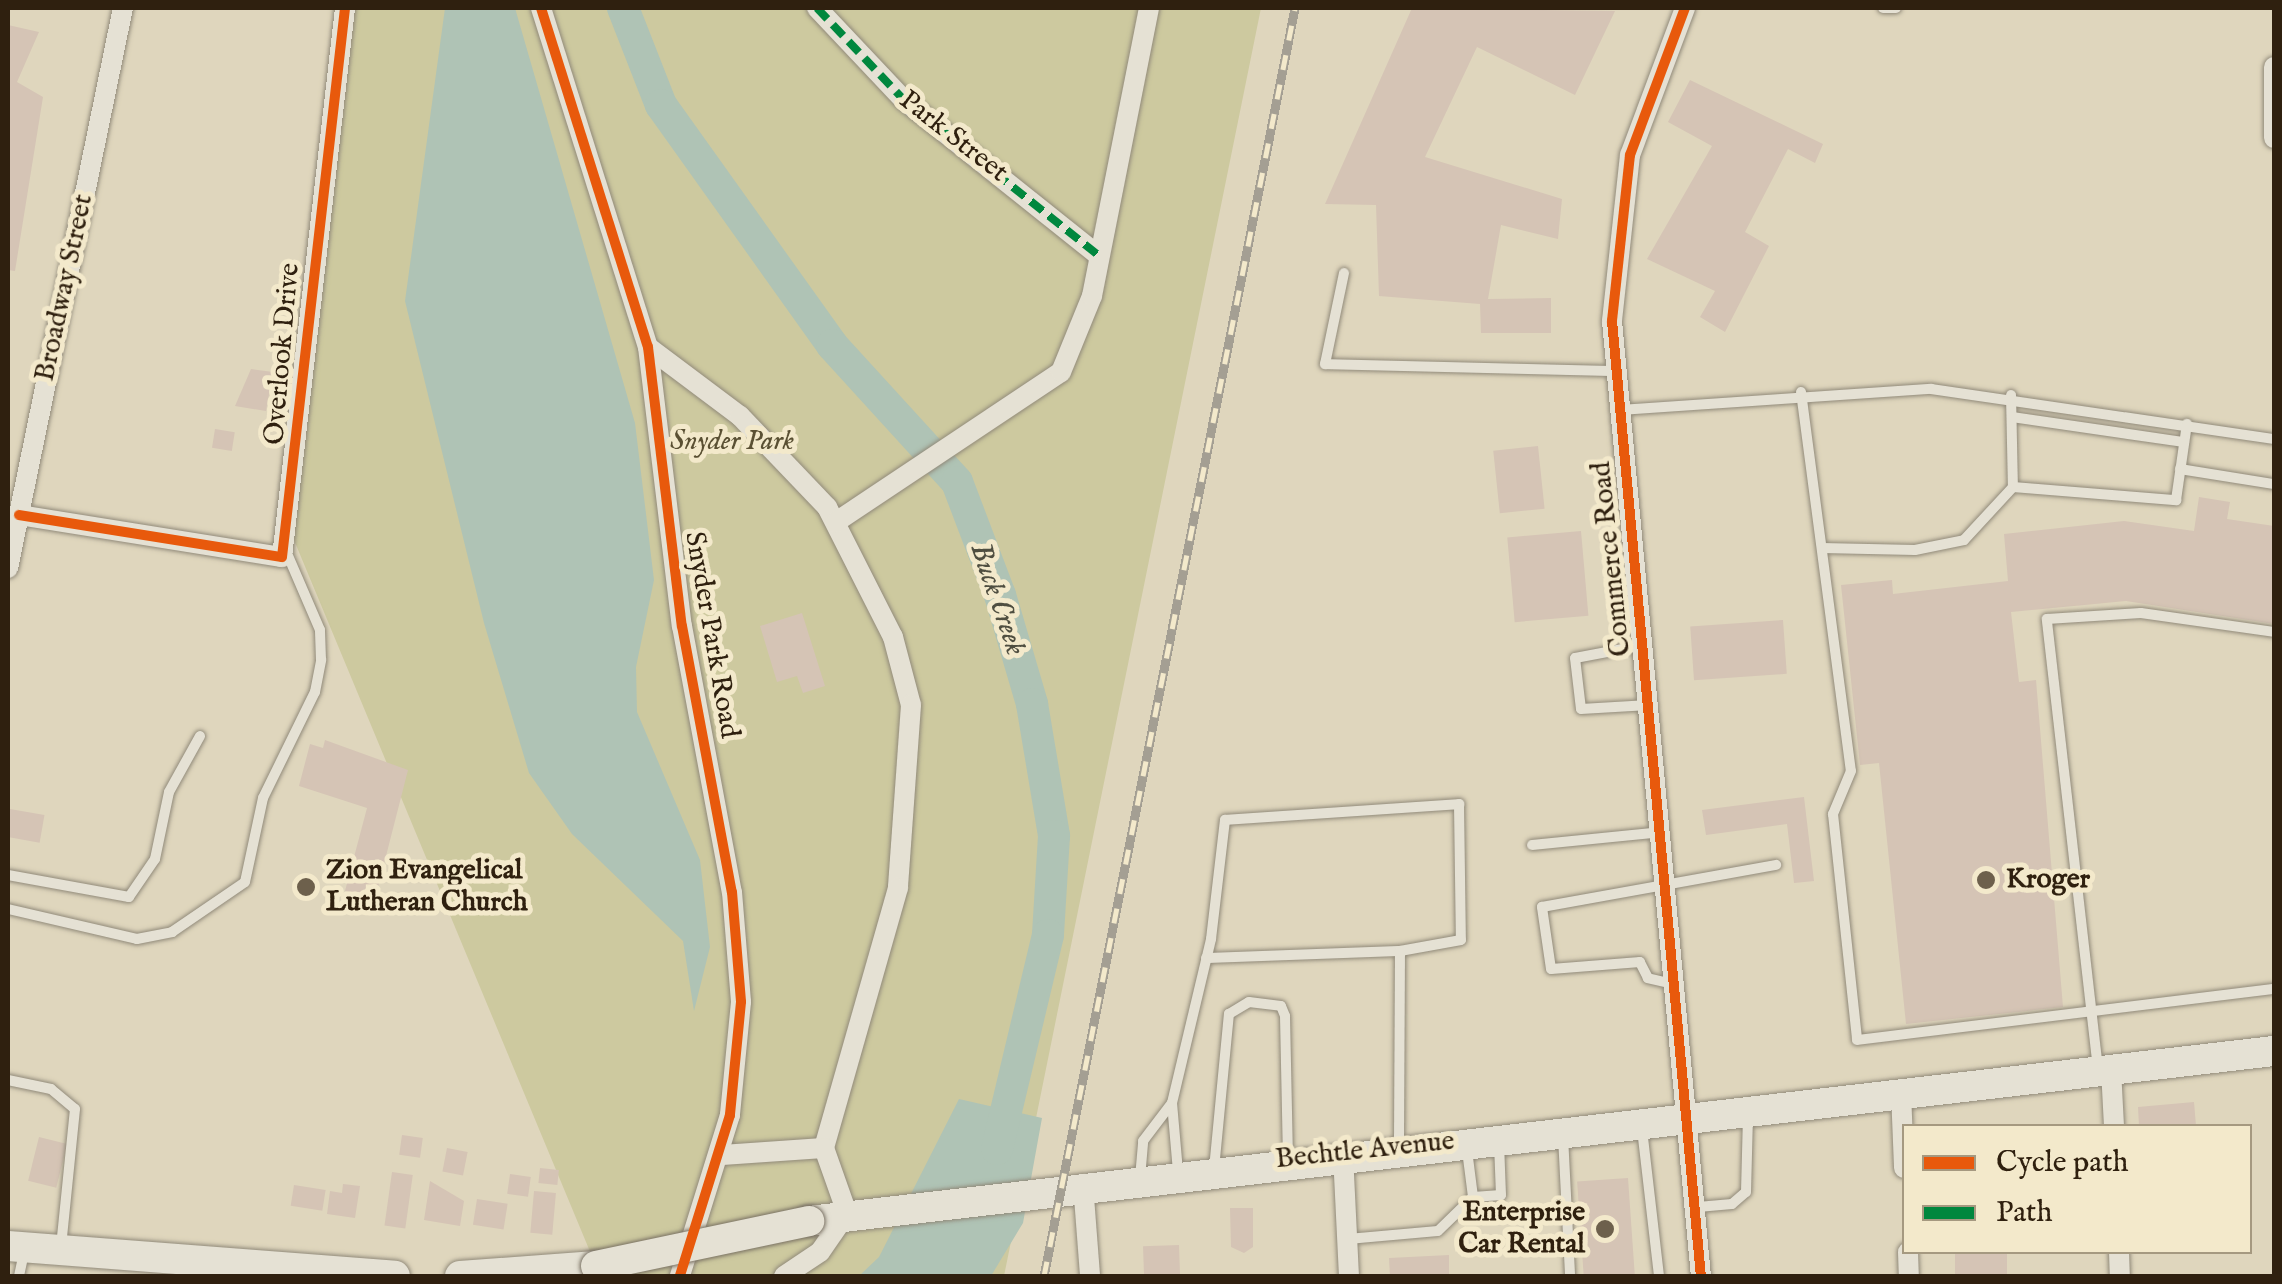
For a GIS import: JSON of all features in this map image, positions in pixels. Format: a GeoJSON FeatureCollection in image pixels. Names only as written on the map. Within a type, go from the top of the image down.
{"type":"FeatureCollection","features":[{"type":"Feature","properties":{"kind":"main road","name":"Bechtle Avenue"},"geometry":{"type":"LineString","coordinates":[[460,1276],[596,1266],[881,1207],[1288,1158],[2274,1050]]}},
{"type":"Feature","properties":{"kind":"main road"},"geometry":{"type":"LineString","coordinates":[[17,1256],[60,1250],[175,1268],[394,1276]]}},
{"type":"Feature","properties":{"kind":"street","name":"Broadway Street"},"geometry":{"type":"LineString","coordinates":[[8,568],[123,8]]}},
{"type":"Feature","properties":{"kind":"street","name":"Overlook Drive"},"geometry":{"type":"LineString","coordinates":[[286,551],[345,8]]}},
{"type":"Feature","properties":{"kind":"street","name":"Snyder Park Road"},"geometry":{"type":"LineString","coordinates":[[542,8],[648,347],[682,626],[740,964],[721,1155],[680,1276]]}},
{"type":"Feature","properties":{"kind":"street","name":"Park Street"},"geometry":{"type":"LineString","coordinates":[[818,8],[891,89],[1099,256]]}},
{"type":"Feature","properties":{"kind":"street"},"geometry":{"type":"LineString","coordinates":[[836,522],[960,446],[1061,372],[1078,344],[1149,8]]}},
{"type":"Feature","properties":{"kind":"street","name":"Commerce Road"},"geometry":{"type":"LineString","coordinates":[[1686,8],[1630,155],[1613,276],[1619,410],[1693,1115],[1702,1276]]}},
{"type":"Feature","properties":{"kind":"street"},"geometry":{"type":"LineString","coordinates":[[2274,67],[2274,138]]}},
{"type":"Feature","properties":{"kind":"street"},"geometry":{"type":"LineString","coordinates":[[648,347],[775,448],[836,522],[894,637],[912,745],[898,888],[824,1148],[847,1213],[820,1252],[784,1276]]}},
{"type":"Feature","properties":{"kind":"street"},"geometry":{"type":"LineString","coordinates":[[18,516],[275,560],[286,551]]}},
{"type":"Feature","properties":{"kind":"street"},"geometry":{"type":"LineString","coordinates":[[2105,1070],[2114,1124]]}},
{"type":"Feature","properties":{"kind":"street"},"geometry":{"type":"LineString","coordinates":[[1901,1092],[1902,1124]]}},
{"type":"Feature","properties":{"kind":"street"},"geometry":{"type":"LineString","coordinates":[[721,1155],[824,1148]]}},
{"type":"Feature","properties":{"kind":"street"},"geometry":{"type":"LineString","coordinates":[[1343,1154],[1349,1276]]}},
{"type":"Feature","properties":{"kind":"street"},"geometry":{"type":"LineString","coordinates":[[1083,1184],[1090,1276]]}},
{"type":"Feature","properties":{"kind":"lane"},"geometry":{"type":"LineString","coordinates":[[1882,8],[1896,8]]}},
{"type":"Feature","properties":{"kind":"lane"},"geometry":{"type":"LineString","coordinates":[[1344,273],[1325,364],[1616,371]]}},
{"type":"Feature","properties":{"kind":"lane"},"geometry":{"type":"LineString","coordinates":[[1619,410],[1802,392],[2011,395],[2274,439]]}},
{"type":"Feature","properties":{"kind":"lane"},"geometry":{"type":"LineString","coordinates":[[1802,392],[1851,771],[1832,814],[1857,1040],[2090,1004],[2274,989]]}},
{"type":"Feature","properties":{"kind":"lane"},"geometry":{"type":"LineString","coordinates":[[1822,548],[1914,550],[1964,540],[2013,487],[2011,395]]}},
{"type":"Feature","properties":{"kind":"lane"},"geometry":{"type":"LineString","coordinates":[[2012,416],[2184,442]]}},
{"type":"Feature","properties":{"kind":"lane"},"geometry":{"type":"LineString","coordinates":[[2013,487],[2176,500],[2187,424]]}},
{"type":"Feature","properties":{"kind":"lane"},"geometry":{"type":"LineString","coordinates":[[2180,469],[2274,484]]}},
{"type":"Feature","properties":{"kind":"lane"},"geometry":{"type":"LineString","coordinates":[[8,908],[137,939],[172,932],[244,882],[263,798],[315,692],[321,660],[320,630],[286,551]]}},
{"type":"Feature","properties":{"kind":"lane"},"geometry":{"type":"LineString","coordinates":[[2105,1070],[2090,1004],[2048,619],[2141,613],[2274,631]]}},
{"type":"Feature","properties":{"kind":"lane"},"geometry":{"type":"LineString","coordinates":[[1644,646],[1575,658],[1580,709],[1650,705]]}},
{"type":"Feature","properties":{"kind":"lane"},"geometry":{"type":"LineString","coordinates":[[8,874],[128,897],[155,859],[169,792],[200,736]]}},
{"type":"Feature","properties":{"kind":"lane"},"geometry":{"type":"LineString","coordinates":[[1140,1178],[1142,1141],[1172,1103],[1206,958],[1225,820],[1459,804],[1461,940],[1400,951],[1206,958]]}},
{"type":"Feature","properties":{"kind":"lane"},"geometry":{"type":"LineString","coordinates":[[1532,846],[1663,832]]}},
{"type":"Feature","properties":{"kind":"lane"},"geometry":{"type":"LineString","coordinates":[[1679,985],[1654,982],[1640,962],[1546,966],[1546,903],[1669,889],[1776,865]]}},
{"type":"Feature","properties":{"kind":"lane"},"geometry":{"type":"LineString","coordinates":[[1398,1148],[1400,951]]}},
{"type":"Feature","properties":{"kind":"lane"},"geometry":{"type":"LineString","coordinates":[[1214,1169],[1229,1014],[1249,1002],[1281,1006],[1285,1016],[1288,1158]]}},
{"type":"Feature","properties":{"kind":"lane"},"geometry":{"type":"LineString","coordinates":[[8,1080],[51,1089],[75,1109],[60,1250]]}},
{"type":"Feature","properties":{"kind":"lane"},"geometry":{"type":"LineString","coordinates":[[1172,1103],[1182,1137],[1178,1173]]}},
{"type":"Feature","properties":{"kind":"lane"},"geometry":{"type":"LineString","coordinates":[[1698,1207],[1732,1204],[1746,1192],[1748,1109]]}},
{"type":"Feature","properties":{"kind":"lane"},"geometry":{"type":"LineString","coordinates":[[1639,1121],[1659,1276]]}},
{"type":"Feature","properties":{"kind":"lane"},"geometry":{"type":"LineString","coordinates":[[1563,1130],[1570,1276]]}},
{"type":"Feature","properties":{"kind":"lane"},"geometry":{"type":"LineString","coordinates":[[1348,1239],[1438,1231],[1473,1197],[1504,1192],[1498,1137]]}},
{"type":"Feature","properties":{"kind":"lane"},"geometry":{"type":"LineString","coordinates":[[1466,1141],[1473,1197]]}},
{"type":"Feature","properties":{"kind":"green space","name":"Snyder Park"},"geometry":{"type":"Polygon","coordinates":[[[346,8],[1261,8],[1004,1276],[588,1276],[596,1266],[289,528],[346,8]]]}},
{"type":"Feature","properties":{"kind":"shaded area"},"geometry":{"type":"Polygon","coordinates":[[[445,8],[515,8],[635,423],[654,580],[636,667],[637,712],[700,860],[710,947],[694,1011],[683,941],[572,834],[529,773],[484,623],[405,301],[445,8]]]}},
{"type":"Feature","properties":{"kind":"shaded area"},"geometry":{"type":"Polygon","coordinates":[[[959,1099],[1042,1118],[1023,1223],[991,1276],[859,1276],[879,1257],[959,1099]]]}},
{"type":"Feature","properties":{"kind":"building"},"geometry":{"type":"Polygon","coordinates":[[[1412,8],[1615,11],[1575,95],[1477,47],[1425,157],[1562,199],[1558,239],[1501,225],[1488,299],[1551,298],[1551,333],[1481,333],[1480,304],[1379,296],[1376,205],[1325,204],[1412,8]]]}},
{"type":"Feature","properties":{"kind":"building"},"geometry":{"type":"Polygon","coordinates":[[[8,25],[39,32],[17,82],[43,97],[15,271],[8,270],[8,25]]]}},
{"type":"Feature","properties":{"kind":"building"},"geometry":{"type":"Polygon","coordinates":[[[1690,80],[1823,144],[1815,163],[1788,149],[1745,232],[1769,246],[1725,332],[1700,317],[1715,291],[1647,259],[1712,146],[1668,122],[1690,80]]]}},
{"type":"Feature","properties":{"kind":"building"},"geometry":{"type":"Polygon","coordinates":[[[251,369],[273,372],[266,411],[235,406],[251,369]]]}},
{"type":"Feature","properties":{"kind":"building"},"geometry":{"type":"Polygon","coordinates":[[[215,429],[235,432],[232,451],[212,448],[215,429]]]}},
{"type":"Feature","properties":{"kind":"building"},"geometry":{"type":"Polygon","coordinates":[[[1538,446],[1545,509],[1500,513],[1493,451],[1538,446]]]}},
{"type":"Feature","properties":{"kind":"building"},"geometry":{"type":"Polygon","coordinates":[[[2199,497],[2230,502],[2227,519],[2274,526],[2274,624],[2126,601],[2011,612],[2019,682],[2036,680],[2063,1007],[1906,1024],[1879,763],[1860,765],[1841,585],[1892,580],[1893,594],[2008,581],[2004,534],[2124,521],[2194,531],[2199,497]]]}},
{"type":"Feature","properties":{"kind":"building"},"geometry":{"type":"Polygon","coordinates":[[[1581,531],[1588,616],[1515,622],[1507,537],[1581,531]]]}},
{"type":"Feature","properties":{"kind":"building"},"geometry":{"type":"Polygon","coordinates":[[[802,613],[825,686],[803,693],[797,676],[777,682],[760,626],[802,613]]]}},
{"type":"Feature","properties":{"kind":"building"},"geometry":{"type":"Polygon","coordinates":[[[1783,620],[1787,674],[1694,680],[1690,626],[1783,620]]]}},
{"type":"Feature","properties":{"kind":"building"},"geometry":{"type":"Polygon","coordinates":[[[325,740],[408,770],[375,899],[345,891],[367,808],[299,786],[310,744],[323,748],[325,740]]]}},
{"type":"Feature","properties":{"kind":"building"},"geometry":{"type":"Polygon","coordinates":[[[1804,797],[1814,881],[1794,883],[1787,824],[1706,835],[1702,810],[1804,797]]]}},
{"type":"Feature","properties":{"kind":"building"},"geometry":{"type":"Polygon","coordinates":[[[10,809],[44,815],[40,843],[8,837],[10,809]]]}},
{"type":"Feature","properties":{"kind":"building"},"geometry":{"type":"Polygon","coordinates":[[[2194,1102],[2196,1124],[2139,1124],[2138,1107],[2194,1102]]]}},
{"type":"Feature","properties":{"kind":"building"},"geometry":{"type":"Polygon","coordinates":[[[402,1135],[423,1138],[420,1158],[399,1155],[402,1135]]]}},
{"type":"Feature","properties":{"kind":"building"},"geometry":{"type":"Polygon","coordinates":[[[39,1137],[67,1144],[56,1188],[28,1181],[39,1137]]]}},
{"type":"Feature","properties":{"kind":"building"},"geometry":{"type":"Polygon","coordinates":[[[447,1148],[468,1152],[463,1176],[442,1172],[447,1148]]]}},
{"type":"Feature","properties":{"kind":"building"},"geometry":{"type":"Polygon","coordinates":[[[540,1168],[559,1170],[557,1185],[538,1183],[540,1168]]]}},
{"type":"Feature","properties":{"kind":"building"},"geometry":{"type":"Polygon","coordinates":[[[392,1172],[413,1175],[405,1228],[384,1225],[392,1172]]]}},
{"type":"Feature","properties":{"kind":"building"},"geometry":{"type":"Polygon","coordinates":[[[510,1174],[531,1177],[528,1197],[507,1194],[510,1174]]]}},
{"type":"Feature","properties":{"kind":"building","name":"Enterprise Car Rental"},"geometry":{"type":"Polygon","coordinates":[[[1628,1178],[1635,1276],[1584,1276],[1577,1182],[1628,1178]]]}},
{"type":"Feature","properties":{"kind":"building"},"geometry":{"type":"Polygon","coordinates":[[[430,1181],[464,1201],[460,1226],[424,1220],[430,1181]]]}},
{"type":"Feature","properties":{"kind":"building"},"geometry":{"type":"Polygon","coordinates":[[[343,1184],[360,1186],[355,1218],[327,1214],[330,1191],[342,1193],[343,1184]]]}},
{"type":"Feature","properties":{"kind":"building"},"geometry":{"type":"Polygon","coordinates":[[[294,1185],[326,1190],[322,1211],[291,1206],[294,1185]]]}},
{"type":"Feature","properties":{"kind":"building"},"geometry":{"type":"Polygon","coordinates":[[[534,1191],[556,1193],[552,1235],[530,1233],[534,1191]]]}},
{"type":"Feature","properties":{"kind":"building"},"geometry":{"type":"Polygon","coordinates":[[[477,1199],[508,1204],[504,1230],[473,1225],[477,1199]]]}},
{"type":"Feature","properties":{"kind":"building"},"geometry":{"type":"Polygon","coordinates":[[[1230,1208],[1253,1208],[1253,1247],[1244,1253],[1231,1247],[1230,1208]]]}},
{"type":"Feature","properties":{"kind":"building"},"geometry":{"type":"Polygon","coordinates":[[[1179,1245],[1180,1276],[1144,1276],[1143,1246],[1179,1245]]]}},
{"type":"Feature","properties":{"kind":"building"},"geometry":{"type":"Polygon","coordinates":[[[1955,1254],[2007,1254],[2007,1276],[1955,1276],[1955,1254]]]}},
{"type":"Feature","properties":{"kind":"building"},"geometry":{"type":"Polygon","coordinates":[[[1449,1255],[1449,1276],[1390,1276],[1389,1258],[1449,1255]]]}},
{"type":"Feature","properties":{"kind":"waterway","name":"Buck Creek"},"geometry":{"type":"LineString","coordinates":[[623,8],[661,105],[832,345],[957,482],[1000,595],[1032,704],[1054,836],[1048,935],[997,1149]]}},
{"type":"Feature","properties":{"kind":"railway"},"geometry":{"type":"LineString","coordinates":[[1044,1276],[1295,8]]}},
{"type":"Feature","properties":{"kind":"marked path"},"geometry":{"type":"LineString","coordinates":[[817,8],[905,101],[1099,256]]}},
{"type":"Feature","properties":{"kind":"cycle path"},"geometry":{"type":"LineString","coordinates":[[19,515],[282,557],[345,8]]}},
{"type":"Feature","properties":{"kind":"cycle path"},"geometry":{"type":"LineString","coordinates":[[541,8],[648,347],[682,626],[732,892],[741,1002],[730,1115],[680,1276]]}},
{"type":"Feature","properties":{"kind":"cycle path"},"geometry":{"type":"LineString","coordinates":[[1685,8],[1630,155],[1612,321],[1701,1276]]}},
{"type":"Feature","properties":{"kind":"place","name":"Kroger"},"geometry":{"type":"Point","coordinates":[1986,880]}},
{"type":"Feature","properties":{"kind":"place","name":"Zion Evangelical Lutheran Church"},"geometry":{"type":"Point","coordinates":[306,887]}},
{"type":"Feature","properties":{"kind":"place","name":"Enterprise Car Rental"},"geometry":{"type":"Point","coordinates":[1605,1229]}}]}
